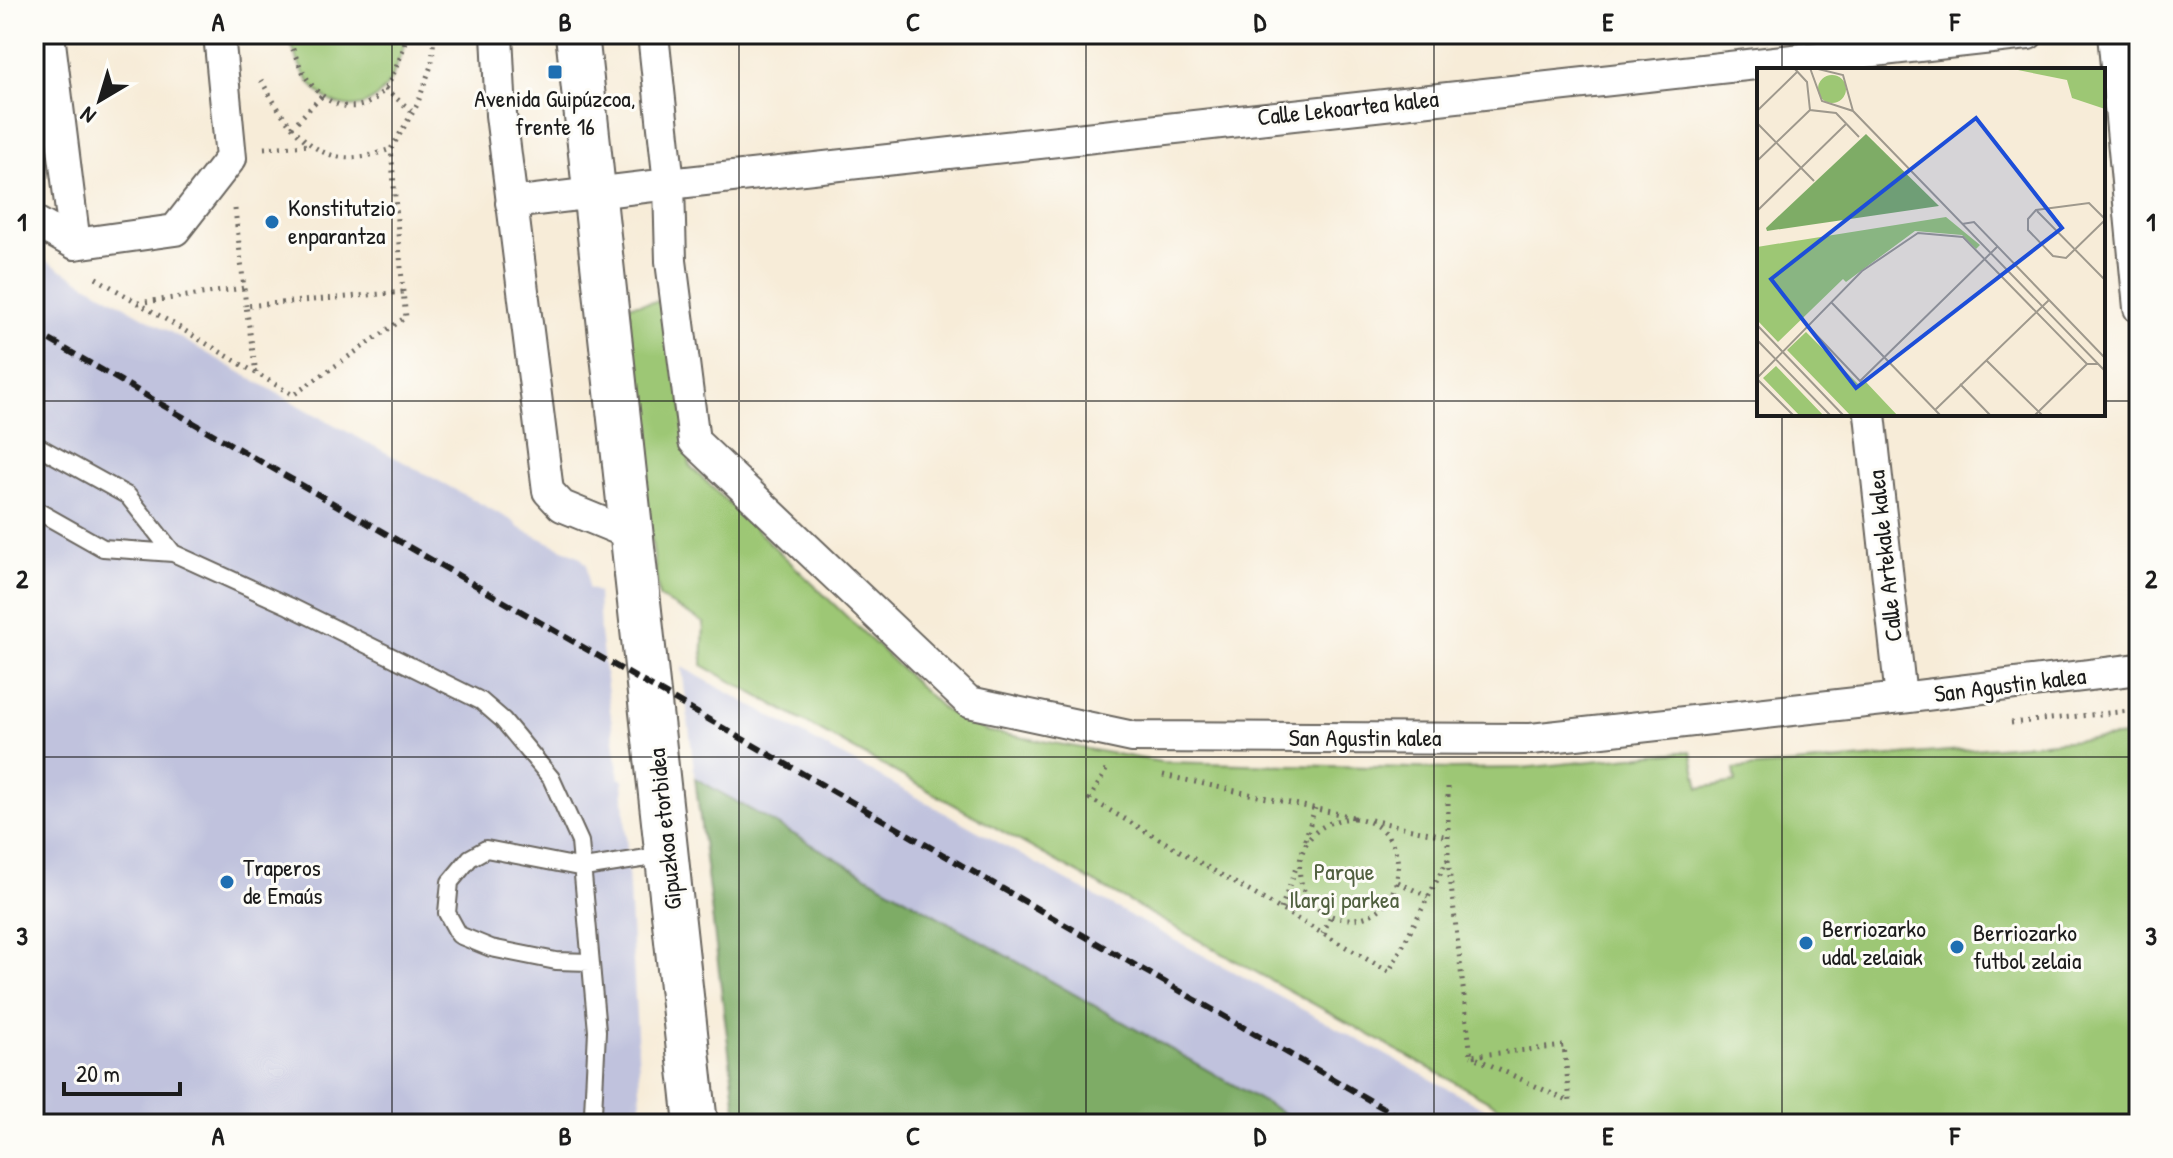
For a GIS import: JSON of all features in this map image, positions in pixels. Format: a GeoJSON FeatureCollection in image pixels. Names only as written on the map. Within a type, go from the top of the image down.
{"type":"FeatureCollection","features":[{"type":"Feature","properties":{"kind":"main road","name":"Gipuzkoa etorbidea"},"geometry":{"type":"LineString","coordinates":[[577,34],[696,1124]]}},
{"type":"Feature","properties":{"kind":"street"},"geometry":{"type":"LineString","coordinates":[[49,34],[75,244]]}},
{"type":"Feature","properties":{"kind":"street"},"geometry":{"type":"LineString","coordinates":[[34,221],[75,244],[175,230],[231,158],[219,34]]}},
{"type":"Feature","properties":{"kind":"street"},"geometry":{"type":"LineString","coordinates":[[497,34],[501,115],[548,491],[562,506],[633,535]]}},
{"type":"Feature","properties":{"kind":"street"},"geometry":{"type":"LineString","coordinates":[[511,203],[669,184],[653,34]]}},
{"type":"Feature","properties":{"kind":"street","name":"Calle Lekoartea kalea"},"geometry":{"type":"LineString","coordinates":[[669,184],[1831,53],[2028,34]]}},
{"type":"Feature","properties":{"kind":"street"},"geometry":{"type":"LineString","coordinates":[[2113,34],[2139,308]]}},
{"type":"Feature","properties":{"kind":"street","name":"San Agustin kalea"},"geometry":{"type":"LineString","coordinates":[[669,184],[671,261],[694,441],[969,702],[1133,737],[1531,739],[2139,669]]}},
{"type":"Feature","properties":{"kind":"street","name":"Calle Artekale kalea"},"geometry":{"type":"LineString","coordinates":[[1870,416],[1901,698]]}},
{"type":"Feature","properties":{"kind":"lane"},"geometry":{"type":"LineString","coordinates":[[34,444],[128,496],[173,553]]}},
{"type":"Feature","properties":{"kind":"lane"},"geometry":{"type":"LineString","coordinates":[[34,509],[103,548],[173,553],[289,606],[481,701],[503,720],[551,778],[580,842],[597,1031],[593,1113],[588,1124]]}},
{"type":"Feature","properties":{"kind":"lane"},"geometry":{"type":"LineString","coordinates":[[590,962],[556,961],[491,948],[459,935],[447,913],[450,882],[470,858],[486,849],[584,868],[668,855]]}},
{"type":"Feature","properties":{"kind":"path"},"geometry":{"type":"LineString","coordinates":[[287,34],[308,81],[322,96],[346,107],[361,107],[390,84],[405,34]]}},
{"type":"Feature","properties":{"kind":"path"},"geometry":{"type":"LineString","coordinates":[[96,278],[293,395],[406,317],[391,149],[413,112],[432,63],[434,34]]}},
{"type":"Feature","properties":{"kind":"path"},"geometry":{"type":"LineString","coordinates":[[256,73],[282,118],[311,145],[333,156],[359,158],[391,149]]}},
{"type":"Feature","properties":{"kind":"path"},"geometry":{"type":"LineString","coordinates":[[385,89],[413,112]]}},
{"type":"Feature","properties":{"kind":"path"},"geometry":{"type":"LineString","coordinates":[[292,127],[322,96]]}},
{"type":"Feature","properties":{"kind":"path"},"geometry":{"type":"LineString","coordinates":[[251,149],[311,145]]}},
{"type":"Feature","properties":{"kind":"path"},"geometry":{"type":"LineString","coordinates":[[235,209],[256,373]]}},
{"type":"Feature","properties":{"kind":"path"},"geometry":{"type":"LineString","coordinates":[[138,303],[244,288]]}},
{"type":"Feature","properties":{"kind":"path"},"geometry":{"type":"LineString","coordinates":[[246,306],[403,292]]}},
{"type":"Feature","properties":{"kind":"path"},"geometry":{"type":"LineString","coordinates":[[1106,770],[1090,799],[1389,972],[1448,859]]}},
{"type":"Feature","properties":{"kind":"path"},"geometry":{"type":"LineString","coordinates":[[1163,775],[1448,837]]}},
{"type":"Feature","properties":{"kind":"path"},"geometry":{"type":"LineString","coordinates":[[1448,782],[1448,859],[1471,1056]]}},
{"type":"Feature","properties":{"kind":"path"},"geometry":{"type":"LineString","coordinates":[[1281,909],[1300,857],[1305,844],[1314,832],[1339,819],[1369,820],[1390,840],[1397,853],[1398,882],[1391,897],[1379,909],[1364,916],[1348,919],[1319,909],[1302,886],[1299,872],[1300,857],[1315,808]]}},
{"type":"Feature","properties":{"kind":"path"},"geometry":{"type":"LineString","coordinates":[[1398,882],[1428,897]]}},
{"type":"Feature","properties":{"kind":"path"},"geometry":{"type":"LineString","coordinates":[[1323,934],[1331,915]]}},
{"type":"Feature","properties":{"kind":"path"},"geometry":{"type":"LineString","coordinates":[[1564,1046],[1570,1102],[1499,1069],[1471,1056],[1564,1046]]}},
{"type":"Feature","properties":{"kind":"shaded area"},"geometry":{"type":"Polygon","coordinates":[[[34,254],[296,404],[513,521],[519,528],[580,557],[587,565],[588,588],[598,592],[600,633],[619,778],[623,780],[642,1124],[34,1124],[34,254]]]}},
{"type":"Feature","properties":{"kind":"shaded area"},"geometry":{"type":"Polygon","coordinates":[[[682,667],[1513,1124],[1302,1124],[695,778],[682,667]]]}},
{"type":"Feature","properties":{"kind":"green space"},"geometry":{"type":"Polygon","coordinates":[[[287,34],[405,34],[405,39],[395,70],[378,96],[367,103],[343,106],[319,93],[308,80],[287,34]]]}},
{"type":"Feature","properties":{"kind":"green space","name":"Parque Ilargi parkea"},"geometry":{"type":"Polygon","coordinates":[[[669,300],[690,466],[944,710],[986,731],[1161,762],[1522,768],[1691,751],[1699,788],[1736,782],[1734,769],[2139,735],[2139,1124],[1530,1124],[702,665],[704,623],[659,597],[621,306],[669,300]]]}},
{"type":"Feature","properties":{"kind":"green space"},"geometry":{"type":"Polygon","coordinates":[[[695,778],[1302,1124],[738,1124],[695,778]]]}},
{"type":"Feature","properties":{"kind":"railway"},"geometry":{"type":"LineString","coordinates":[[34,331],[1411,1124]]}},
{"type":"Feature","properties":{"kind":"place","name":"Avenida Guipúzcoa, frente 16"},"geometry":{"type":"Point","coordinates":[555,72]}},
{"type":"Feature","properties":{"kind":"place","name":"Konstitutzio enparantza"},"geometry":{"type":"Point","coordinates":[272,222]}},
{"type":"Feature","properties":{"kind":"place","name":"Traperos de Emaús"},"geometry":{"type":"Point","coordinates":[227,882]}},
{"type":"Feature","properties":{"kind":"place","name":"Berriozarko udal zelaiak"},"geometry":{"type":"Point","coordinates":[1806,943]}},
{"type":"Feature","properties":{"kind":"place","name":"Berriozarko futbol zelaia"},"geometry":{"type":"Point","coordinates":[1957,947]}}]}
